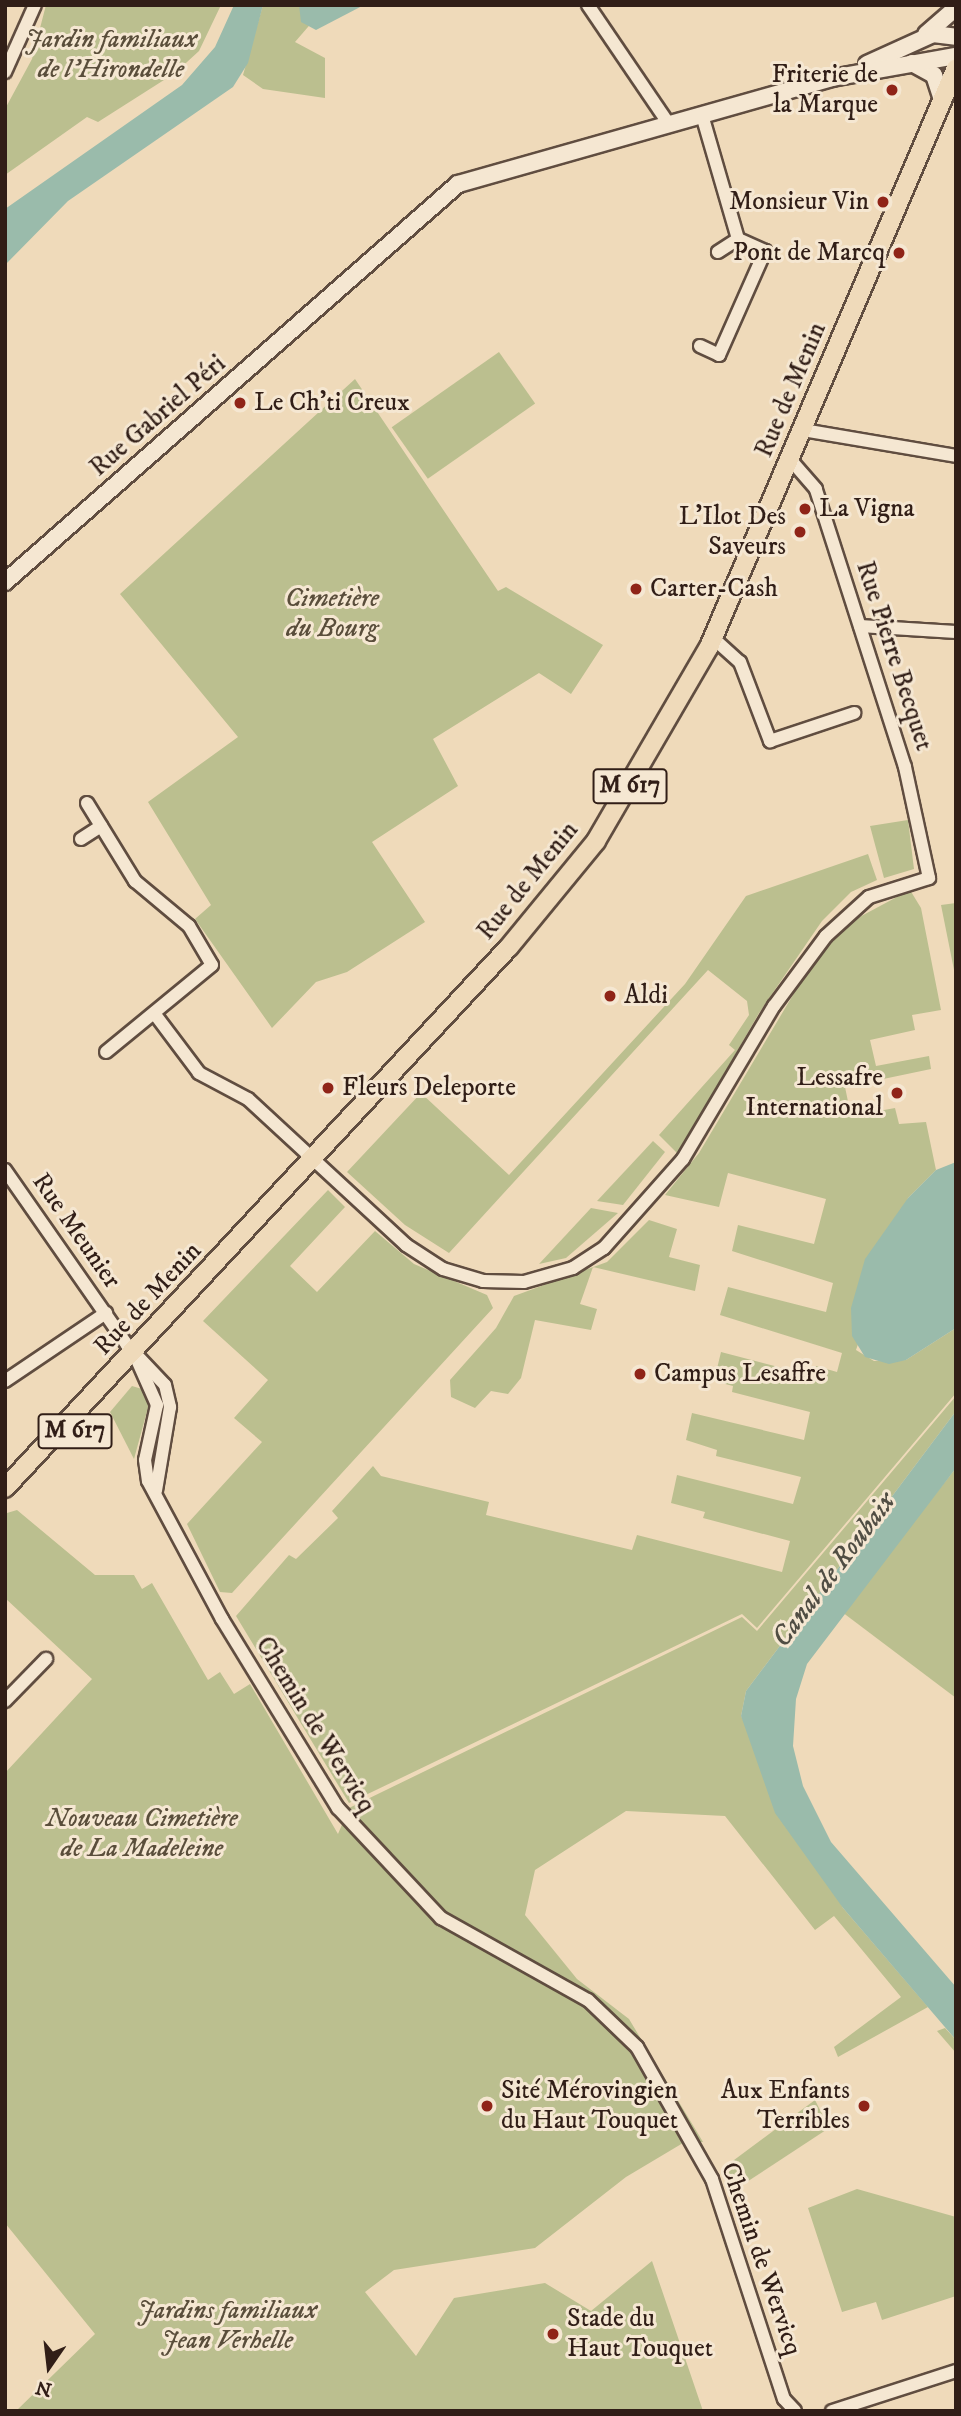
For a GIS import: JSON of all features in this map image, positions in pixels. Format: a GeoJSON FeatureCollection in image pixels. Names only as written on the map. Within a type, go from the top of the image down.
{"type":"FeatureCollection","features":[{"type":"Feature","properties":{"kind":"main road","name":"Rue Gabriel Péri"},"geometry":{"type":"LineString","coordinates":[[917,41],[956,8]]}},
{"type":"Feature","properties":{"kind":"main road","name":"Rue Gabriel Péri"},"geometry":{"type":"LineString","coordinates":[[832,78],[917,41],[942,33],[956,37]]}},
{"type":"Feature","properties":{"kind":"main road","name":"Rue Gabriel Péri"},"geometry":{"type":"LineString","coordinates":[[5,582],[342,286],[459,193],[669,124],[832,78],[903,63],[956,56]]}},
{"type":"Feature","properties":{"kind":"main road"},"geometry":{"type":"LineString","coordinates":[[903,63],[932,72],[949,99]]}},
{"type":"Feature","properties":{"kind":"main road","name":"Rue de Menin"},"geometry":{"type":"LineString","coordinates":[[5,1503],[317,1164],[570,878],[663,733],[718,640],[949,99],[956,68]]}},
{"type":"Feature","properties":{"kind":"main road","name":"Rue de Menin"},"geometry":{"type":"LineString","coordinates":[[5,1488],[138,1359]]}},
{"type":"Feature","properties":{"kind":"street"},"geometry":{"type":"LineString","coordinates":[[5,72],[10,52],[35,5]]}},
{"type":"Feature","properties":{"kind":"street"},"geometry":{"type":"LineString","coordinates":[[588,5],[669,124]]}},
{"type":"Feature","properties":{"kind":"street"},"geometry":{"type":"LineString","coordinates":[[700,346],[719,355],[765,251],[738,239],[702,115]]}},
{"type":"Feature","properties":{"kind":"street"},"geometry":{"type":"LineString","coordinates":[[718,252],[738,239]]}},
{"type":"Feature","properties":{"kind":"street"},"geometry":{"type":"LineString","coordinates":[[808,431],[956,456]]}},
{"type":"Feature","properties":{"kind":"street","name":"Rue Pierre Becquet"},"geometry":{"type":"LineString","coordinates":[[317,1164],[443,1269],[508,1283],[573,1268],[617,1237],[674,1170],[774,1006],[826,936],[869,897],[929,878],[908,775],[817,489],[795,462]]}},
{"type":"Feature","properties":{"kind":"street"},"geometry":{"type":"LineString","coordinates":[[860,626],[956,632]]}},
{"type":"Feature","properties":{"kind":"street"},"geometry":{"type":"LineString","coordinates":[[718,640],[740,662],[770,741],[854,713]]}},
{"type":"Feature","properties":{"kind":"street"},"geometry":{"type":"LineString","coordinates":[[87,803],[135,881],[186,922],[212,961],[206,976],[106,1052]]}},
{"type":"Feature","properties":{"kind":"street"},"geometry":{"type":"LineString","coordinates":[[81,839],[101,826]]}},
{"type":"Feature","properties":{"kind":"street"},"geometry":{"type":"LineString","coordinates":[[154,1013],[194,1069],[243,1096],[317,1164]]}},
{"type":"Feature","properties":{"kind":"street","name":"Rue Meunier"},"geometry":{"type":"LineString","coordinates":[[5,1170],[138,1359]]}},
{"type":"Feature","properties":{"kind":"street"},"geometry":{"type":"LineString","coordinates":[[5,1381],[106,1313]]}},
{"type":"Feature","properties":{"kind":"street","name":"Chemin de Wervicq"},"geometry":{"type":"LineString","coordinates":[[138,1359],[156,1400],[145,1465],[156,1492],[229,1632],[355,1831],[449,1924],[588,2000],[644,2056],[712,2179],[784,2399],[795,2411]]}},
{"type":"Feature","properties":{"kind":"street"},"geometry":{"type":"LineString","coordinates":[[5,1702],[46,1659]]}},
{"type":"Feature","properties":{"kind":"street"},"geometry":{"type":"LineString","coordinates":[[832,2411],[956,2371]]}},
{"type":"Feature","properties":{"kind":"green space","name":"Jardin familiaux de l'Hirondelle"},"geometry":{"type":"Polygon","coordinates":[[[46,5],[221,5],[199,51],[175,73],[98,122],[87,117],[5,175],[5,109],[32,59],[46,5]]]}},
{"type":"Feature","properties":{"kind":"green space"},"geometry":{"type":"Polygon","coordinates":[[[263,5],[327,5],[295,42],[325,58],[325,98],[263,89],[243,75],[263,5]]]}},
{"type":"Feature","properties":{"kind":"green space"},"geometry":{"type":"Polygon","coordinates":[[[499,352],[535,404],[428,479],[392,427],[499,352]]]}},
{"type":"Feature","properties":{"kind":"green space","name":"Cimetière du Bourg"},"geometry":{"type":"Polygon","coordinates":[[[355,379],[498,591],[506,587],[603,645],[571,694],[539,673],[433,739],[458,786],[372,842],[425,922],[347,972],[316,982],[272,1028],[195,919],[211,905],[148,802],[238,737],[120,594],[355,379]]]}},
{"type":"Feature","properties":{"kind":"green space"},"geometry":{"type":"Polygon","coordinates":[[[908,820],[914,869],[884,878],[870,826],[908,820]]]}},
{"type":"Feature","properties":{"kind":"green space"},"geometry":{"type":"Polygon","coordinates":[[[868,854],[877,880],[851,892],[822,921],[759,1013],[678,1154],[659,1135],[735,1050],[729,1045],[749,1015],[747,1001],[708,970],[449,1253],[405,1225],[347,1172],[421,1093],[509,1175],[685,984],[746,896],[868,854]]]}},
{"type":"Feature","properties":{"kind":"green space"},"geometry":{"type":"Polygon","coordinates":[[[910,890],[921,908],[941,1010],[912,1015],[915,1030],[870,1040],[876,1066],[929,1056],[931,1069],[845,1087],[851,1116],[895,1108],[899,1124],[926,1122],[936,1170],[908,1198],[856,1350],[874,1361],[906,1360],[956,1328],[956,1393],[757,1628],[742,1614],[349,1803],[236,1616],[289,1555],[296,1559],[338,1518],[332,1511],[373,1466],[381,1476],[489,1502],[486,1515],[632,1550],[637,1535],[782,1572],[790,1541],[703,1518],[705,1512],[671,1503],[677,1475],[793,1504],[801,1477],[716,1456],[717,1450],[686,1440],[692,1413],[804,1440],[810,1412],[732,1392],[733,1386],[714,1381],[721,1352],[813,1376],[816,1366],[837,1372],[842,1353],[720,1315],[728,1287],[826,1312],[833,1283],[732,1251],[738,1225],[814,1244],[826,1199],[728,1173],[719,1207],[665,1195],[699,1153],[812,963],[852,921],[910,890]]]}},
{"type":"Feature","properties":{"kind":"green space"},"geometry":{"type":"Polygon","coordinates":[[[956,903],[956,980],[941,905],[956,903]]]}},
{"type":"Feature","properties":{"kind":"green space"},"geometry":{"type":"Polygon","coordinates":[[[653,1141],[665,1152],[623,1205],[597,1201],[653,1141]]]}},
{"type":"Feature","properties":{"kind":"green space"},"geometry":{"type":"Polygon","coordinates":[[[328,1190],[345,1207],[290,1266],[317,1292],[375,1231],[414,1264],[487,1295],[493,1308],[232,1593],[220,1592],[187,1524],[262,1442],[234,1418],[268,1380],[203,1321],[328,1190]]]}},
{"type":"Feature","properties":{"kind":"green space"},"geometry":{"type":"Polygon","coordinates":[[[591,1208],[618,1213],[566,1258],[539,1264],[591,1208]]]}},
{"type":"Feature","properties":{"kind":"green space"},"geometry":{"type":"Polygon","coordinates":[[[649,1220],[677,1229],[669,1257],[700,1265],[695,1291],[593,1267],[607,1262],[649,1220]]]}},
{"type":"Feature","properties":{"kind":"green space"},"geometry":{"type":"Polygon","coordinates":[[[593,1267],[580,1304],[597,1309],[591,1330],[535,1320],[521,1378],[508,1394],[491,1391],[475,1408],[451,1397],[450,1380],[496,1328],[514,1296],[593,1267]]]}},
{"type":"Feature","properties":{"kind":"green space"},"geometry":{"type":"Polygon","coordinates":[[[132,1386],[142,1389],[149,1404],[134,1459],[110,1412],[132,1386]]]}},
{"type":"Feature","properties":{"kind":"green space"},"geometry":{"type":"Polygon","coordinates":[[[956,1396],[956,1411],[746,1691],[741,1716],[843,1908],[928,2007],[838,2057],[834,2047],[901,1997],[834,1916],[815,1930],[725,1816],[626,1811],[535,1870],[525,1915],[577,1979],[629,2019],[703,2142],[683,2143],[626,2177],[535,2248],[394,2270],[365,2292],[416,2356],[454,2298],[545,2283],[591,2311],[652,2261],[703,2411],[16,2411],[95,2334],[5,2223],[5,1773],[92,1679],[5,1598],[7,1513],[17,1510],[95,1575],[134,1575],[142,1589],[152,1583],[208,1680],[220,1672],[234,1694],[250,1684],[338,1834],[349,1808],[742,1617],[757,1631],[956,1396]]]}},
{"type":"Feature","properties":{"kind":"green space"},"geometry":{"type":"Polygon","coordinates":[[[956,1468],[956,1698],[842,1612],[956,1468]]]}},
{"type":"Feature","properties":{"kind":"green space"},"geometry":{"type":"Polygon","coordinates":[[[945,2028],[956,2040],[956,2053],[937,2031],[945,2028]]]}},
{"type":"Feature","properties":{"kind":"green space"},"geometry":{"type":"Polygon","coordinates":[[[815,2100],[829,2128],[733,2191],[726,2166],[815,2100]]]}},
{"type":"Feature","properties":{"kind":"green space"},"geometry":{"type":"Polygon","coordinates":[[[857,2189],[956,2217],[956,2296],[882,2320],[876,2302],[842,2312],[808,2208],[857,2189]]]}},
{"type":"Feature","properties":{"kind":"shaded area"},"geometry":{"type":"Polygon","coordinates":[[[234,5],[263,5],[248,63],[233,87],[68,201],[5,265],[5,209],[182,85],[215,47],[234,5]]]}},
{"type":"Feature","properties":{"kind":"shaded area"},"geometry":{"type":"Polygon","coordinates":[[[299,5],[364,5],[316,30],[301,22],[299,5]]]}},
{"type":"Feature","properties":{"kind":"shaded area"},"geometry":{"type":"Polygon","coordinates":[[[956,1162],[956,1328],[906,1360],[889,1364],[865,1357],[852,1336],[851,1308],[865,1259],[908,1198],[936,1170],[956,1162]]]}},
{"type":"Feature","properties":{"kind":"shaded area"},"geometry":{"type":"Polygon","coordinates":[[[956,1411],[956,1468],[807,1664],[796,1699],[793,1746],[803,1786],[831,1842],[956,1987],[956,2040],[843,1908],[775,1813],[741,1716],[746,1691],[956,1411]]]}},
{"type":"Feature","properties":{"kind":"place","name":"Friterie de la Marque"},"geometry":{"type":"Point","coordinates":[892,90]}},
{"type":"Feature","properties":{"kind":"place","name":"Monsieur Vin"},"geometry":{"type":"Point","coordinates":[883,202]}},
{"type":"Feature","properties":{"kind":"place","name":"Pont de Marcq"},"geometry":{"type":"Point","coordinates":[899,253]}},
{"type":"Feature","properties":{"kind":"place","name":"Le Ch'ti Creux"},"geometry":{"type":"Point","coordinates":[240,403]}},
{"type":"Feature","properties":{"kind":"place","name":"La Vigna"},"geometry":{"type":"Point","coordinates":[805,509]}},
{"type":"Feature","properties":{"kind":"place","name":"L'Ilot Des Saveurs"},"geometry":{"type":"Point","coordinates":[800,532]}},
{"type":"Feature","properties":{"kind":"place","name":"Carter-Cash"},"geometry":{"type":"Point","coordinates":[636,589]}},
{"type":"Feature","properties":{"kind":"place","name":"Aldi"},"geometry":{"type":"Point","coordinates":[610,996]}},
{"type":"Feature","properties":{"kind":"place","name":"Fleurs Deleporte"},"geometry":{"type":"Point","coordinates":[328,1088]}},
{"type":"Feature","properties":{"kind":"place","name":"Lessafre International"},"geometry":{"type":"Point","coordinates":[897,1093]}},
{"type":"Feature","properties":{"kind":"place","name":"Campus Lesaffre"},"geometry":{"type":"Point","coordinates":[640,1374]}},
{"type":"Feature","properties":{"kind":"place","name":"Sité Mérovingien du Haut Touquet"},"geometry":{"type":"Point","coordinates":[487,2106]}},
{"type":"Feature","properties":{"kind":"place","name":"Aux Enfants Terribles"},"geometry":{"type":"Point","coordinates":[864,2106]}},
{"type":"Feature","properties":{"kind":"place","name":"Stade du Haut Touquet"},"geometry":{"type":"Point","coordinates":[553,2334]}},
{"type":"Feature","properties":{"kind":"water label","name":"Canal de Roubaix"},"geometry":{"type":"Point","coordinates":[834,1570]}},
{"type":"Feature","properties":{"kind":"park label","name":"Nouveau Cimetière de La Madeleine"},"geometry":{"type":"Point","coordinates":[142,1834]}},
{"type":"Feature","properties":{"kind":"park label","name":"Jardins familiaux Jean Verhelle"},"geometry":{"type":"Point","coordinates":[227,2326]}}]}
